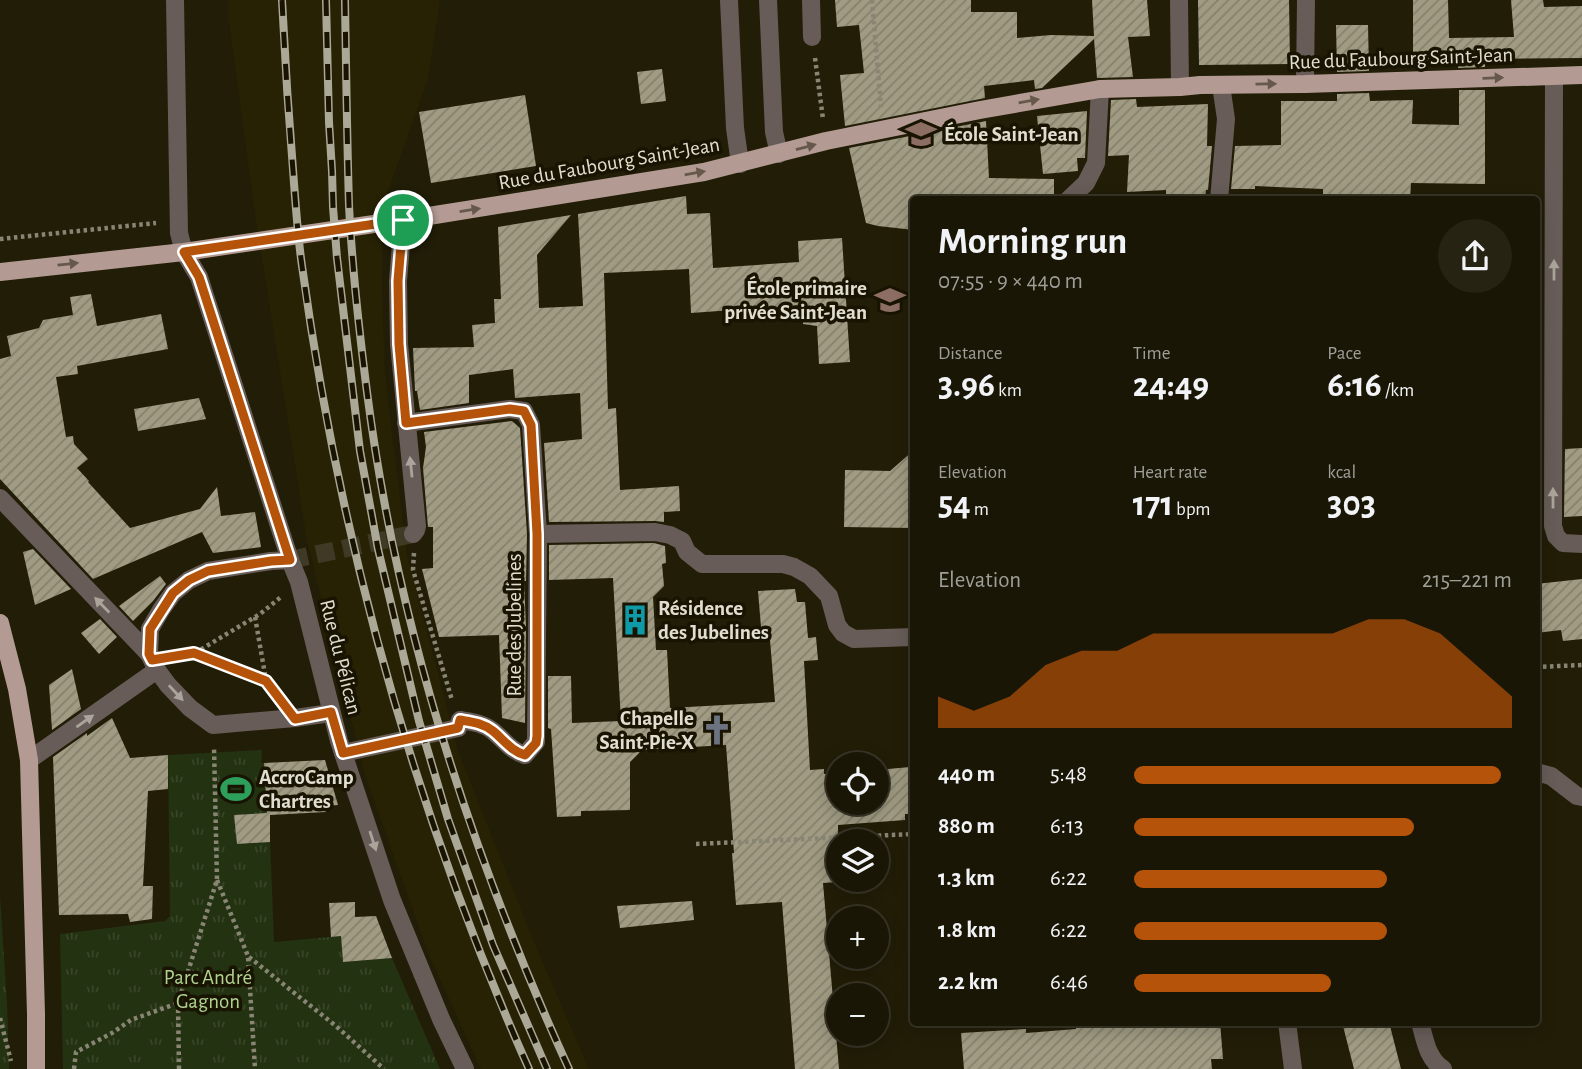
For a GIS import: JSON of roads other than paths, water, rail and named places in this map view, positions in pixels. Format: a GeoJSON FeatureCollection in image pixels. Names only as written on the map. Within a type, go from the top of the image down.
{"type":"FeatureCollection","features":[{"type":"Feature","properties":{"kind":"main road","name":"Rue du Faubourg Saint-Jean"},"geometry":{"type":"LineString","coordinates":[[0,272],[184,252],[677,176],[740,164],[826,141],[1100,89],[1582,75]]}},
{"type":"Feature","properties":{"kind":"main road"},"geometry":{"type":"LineString","coordinates":[[0,623],[17,689],[29,760],[36,1069]]}},
{"type":"Feature","properties":{"kind":"street","name":"Rue du Pélican"},"geometry":{"type":"LineString","coordinates":[[175,0],[178,217],[184,252],[199,277],[299,582],[331,712],[392,900],[441,1019],[465,1069]]}},
{"type":"Feature","properties":{"kind":"street"},"geometry":{"type":"LineString","coordinates":[[729,0],[735,128],[740,164]]}},
{"type":"Feature","properties":{"kind":"street"},"geometry":{"type":"LineString","coordinates":[[768,0],[774,132],[779,154]]}},
{"type":"Feature","properties":{"kind":"street"},"geometry":{"type":"LineString","coordinates":[[811,0],[812,37]]}},
{"type":"Feature","properties":{"kind":"street"},"geometry":{"type":"LineString","coordinates":[[1179,0],[1180,87]]}},
{"type":"Feature","properties":{"kind":"street"},"geometry":{"type":"LineString","coordinates":[[1305,84],[1306,0]]}},
{"type":"Feature","properties":{"kind":"street"},"geometry":{"type":"LineString","coordinates":[[1555,77],[1553,526],[1556,536],[1563,543],[1582,544]]}},
{"type":"Feature","properties":{"kind":"street"},"geometry":{"type":"LineString","coordinates":[[1219,196],[1226,119],[1222,85]]}},
{"type":"Feature","properties":{"kind":"street"},"geometry":{"type":"LineString","coordinates":[[1072,196],[1086,183],[1096,163],[1100,89]]}},
{"type":"Feature","properties":{"kind":"street"},"geometry":{"type":"LineString","coordinates":[[403,220],[398,294],[399,344],[417,526],[414,532]]}},
{"type":"Feature","properties":{"kind":"street","name":"Rue des Jubelines"},"geometry":{"type":"LineString","coordinates":[[343,753],[458,728],[460,720],[478,723],[492,731],[512,749],[525,755],[536,743],[537,534],[531,425],[524,411],[510,409],[406,423]]}},
{"type":"Feature","properties":{"kind":"street"},"geometry":{"type":"LineString","coordinates":[[0,498],[153,661],[168,685],[190,708],[213,725],[295,719],[331,712]]}},
{"type":"Feature","properties":{"kind":"street"},"geometry":{"type":"LineString","coordinates":[[537,534],[670,534],[682,541],[693,559],[702,564],[783,564],[794,567],[810,576],[829,596],[837,625],[853,639],[910,636]]}},
{"type":"Feature","properties":{"kind":"street"},"geometry":{"type":"LineString","coordinates":[[153,661],[150,629],[173,593],[189,580],[208,571],[290,560]]}},
{"type":"Feature","properties":{"kind":"street"},"geometry":{"type":"LineString","coordinates":[[29,760],[153,661]]}},
{"type":"Feature","properties":{"kind":"street"},"geometry":{"type":"LineString","coordinates":[[1540,773],[1551,776],[1582,797]]}},
{"type":"Feature","properties":{"kind":"street"},"geometry":{"type":"LineString","coordinates":[[1288,1026],[1293,1069]]}},
{"type":"Feature","properties":{"kind":"street"},"geometry":{"type":"LineString","coordinates":[[1421,1026],[1428,1051],[1443,1069]]}},
{"type":"Feature","properties":{"kind":"tunnel"},"geometry":{"type":"LineString","coordinates":[[290,560],[413,534]]}},
{"type":"Feature","properties":{"kind":"railway"},"geometry":{"type":"LineString","coordinates":[[282,0],[290,137],[302,266],[337,472],[360,574],[417,775],[488,972],[529,1069]]}},
{"type":"Feature","properties":{"kind":"railway"},"geometry":{"type":"LineString","coordinates":[[326,0],[329,122],[337,258],[360,451],[378,549],[419,721],[448,819],[493,945],[547,1069]]}},
{"type":"Feature","properties":{"kind":"railway"},"geometry":{"type":"LineString","coordinates":[[345,0],[349,205],[354,275],[367,392],[397,567],[442,738],[470,822],[500,906],[569,1069]]}},
{"type":"Feature","properties":{"kind":"place","name":"École Saint-Jean"},"geometry":{"type":"Point","coordinates":[921,134]}},
{"type":"Feature","properties":{"kind":"place","name":"École primaire privée Saint-Jean"},"geometry":{"type":"Point","coordinates":[890,300]}},
{"type":"Feature","properties":{"kind":"place","name":"Résidence des Jubelines"},"geometry":{"type":"Point","coordinates":[635,620]}},
{"type":"Feature","properties":{"kind":"place","name":"Chapelle Saint-Pie-X"},"geometry":{"type":"Point","coordinates":[717,730]}},
{"type":"Feature","properties":{"kind":"place","name":"AccroCamp Chartres"},"geometry":{"type":"Point","coordinates":[236,789]}},
{"type":"Feature","properties":{"kind":"park label","name":"Parc André Gagnon"},"geometry":{"type":"Point","coordinates":[208,989]}}]}
